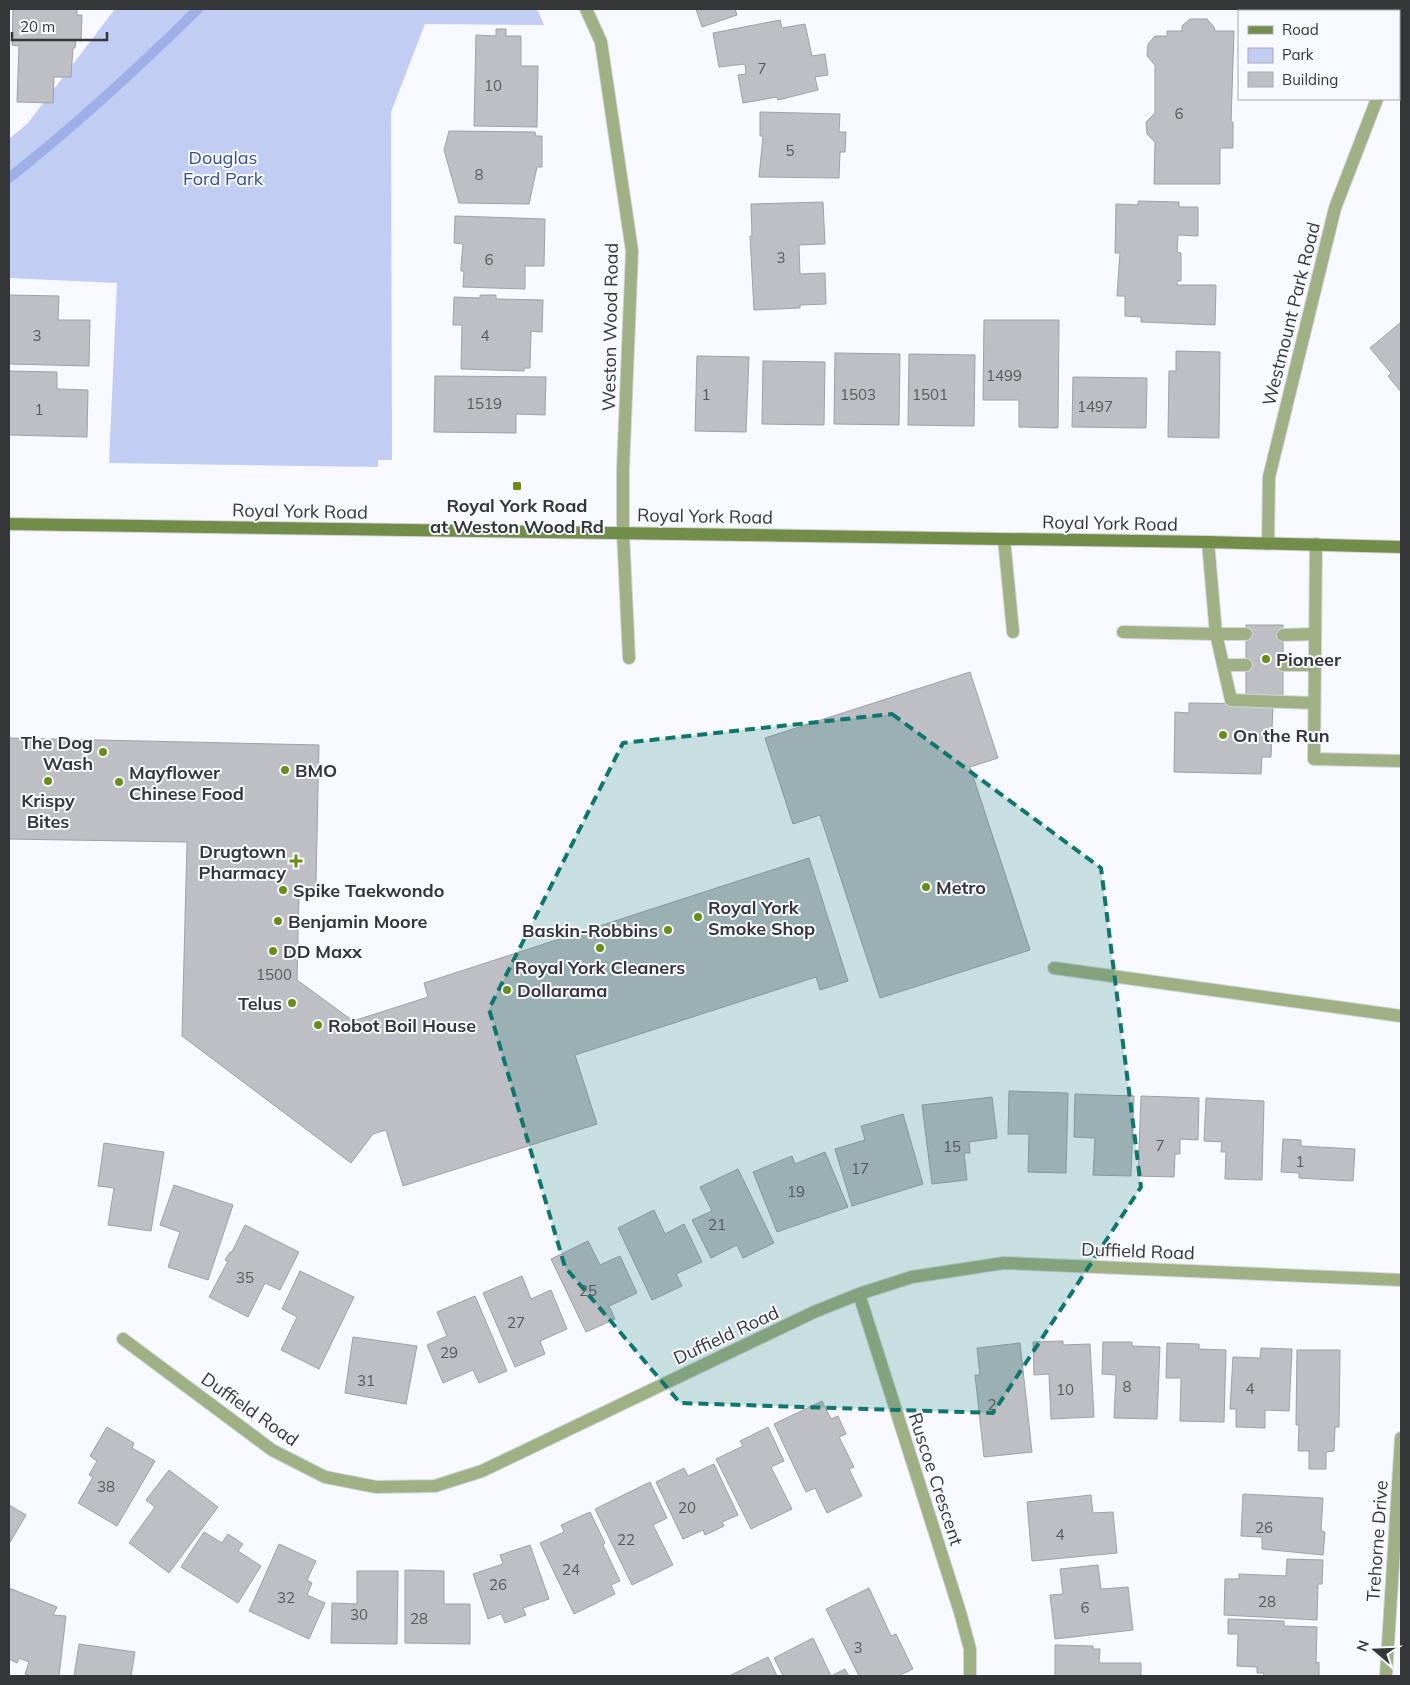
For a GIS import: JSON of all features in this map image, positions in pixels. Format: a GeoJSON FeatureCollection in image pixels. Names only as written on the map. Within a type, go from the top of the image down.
{"type":"FeatureCollection","features":[{"type":"Feature","properties":{"kind":"main road","name":"Royal York Road"},"geometry":{"type":"LineString","coordinates":[[9,524],[623,532],[1401,547]]}},
{"type":"Feature","properties":{"kind":"street","name":"Weston Wood Road"},"geometry":{"type":"LineString","coordinates":[[586,9],[601,42],[632,252],[623,470],[623,532],[629,658]]}},
{"type":"Feature","properties":{"kind":"street","name":"Westmount Park Road"},"geometry":{"type":"LineString","coordinates":[[1268,543],[1269,477],[1335,208],[1377,100]]}},
{"type":"Feature","properties":{"kind":"street"},"geometry":{"type":"LineString","coordinates":[[1004,539],[1013,632]]}},
{"type":"Feature","properties":{"kind":"street"},"geometry":{"type":"LineString","coordinates":[[1208,542],[1216,634],[1230,700],[1314,703]]}},
{"type":"Feature","properties":{"kind":"street"},"geometry":{"type":"LineString","coordinates":[[1316,544],[1314,759],[1401,761]]}},
{"type":"Feature","properties":{"kind":"street"},"geometry":{"type":"LineString","coordinates":[[1123,632],[1246,634]]}},
{"type":"Feature","properties":{"kind":"street"},"geometry":{"type":"LineString","coordinates":[[1283,635],[1315,634]]}},
{"type":"Feature","properties":{"kind":"street"},"geometry":{"type":"LineString","coordinates":[[1222,665],[1246,665]]}},
{"type":"Feature","properties":{"kind":"street"},"geometry":{"type":"LineString","coordinates":[[1283,665],[1315,665]]}},
{"type":"Feature","properties":{"kind":"street"},"geometry":{"type":"LineString","coordinates":[[1054,968],[1401,1016]]}},
{"type":"Feature","properties":{"kind":"street","name":"Duffield Road"},"geometry":{"type":"LineString","coordinates":[[123,1339],[272,1450],[325,1477],[376,1487],[435,1486],[482,1470],[814,1312],[859,1294],[912,1277],[1004,1263],[1401,1280]]}},
{"type":"Feature","properties":{"kind":"street","name":"Ruscoe Crescent"},"geometry":{"type":"LineString","coordinates":[[859,1294],[960,1612],[970,1649],[970,1676]]}},
{"type":"Feature","properties":{"kind":"street","name":"Trehorne Drive"},"geometry":{"type":"LineString","coordinates":[[1386,1676],[1401,1438]]}},
{"type":"Feature","properties":{"kind":"highlighted area"},"geometry":{"type":"Polygon","coordinates":[[[892,714],[1101,868],[1141,1187],[993,1413],[680,1403],[565,1267],[489,1009],[623,743],[892,714]]]}},
{"type":"Feature","properties":{"kind":"green space","name":"Douglas Ford Park"},"geometry":{"type":"Polygon","coordinates":[[[115,9],[537,9],[544,25],[425,24],[391,112],[392,460],[378,460],[378,467],[109,463],[117,283],[9,278],[9,139],[28,123],[115,9]]]}},
{"type":"Feature","properties":{"kind":"building"},"geometry":{"type":"Polygon","coordinates":[[[13,9],[77,9],[77,15],[82,15],[81,41],[76,40],[75,48],[73,48],[71,77],[54,77],[53,103],[17,102],[19,46],[12,45],[13,9]]]}},
{"type":"Feature","properties":{"kind":"building"},"geometry":{"type":"Polygon","coordinates":[[[696,9],[735,9],[737,15],[702,27],[696,9]]]}},
{"type":"Feature","properties":{"kind":"building"},"geometry":{"type":"Polygon","coordinates":[[[1190,19],[1207,19],[1215,31],[1234,31],[1231,122],[1233,122],[1233,148],[1220,148],[1220,184],[1154,184],[1155,142],[1147,134],[1146,122],[1155,113],[1155,65],[1147,56],[1148,44],[1155,36],[1167,36],[1167,31],[1182,31],[1182,26],[1190,19]]]}},
{"type":"Feature","properties":{"kind":"building"},"geometry":{"type":"Polygon","coordinates":[[[780,20],[782,28],[805,24],[812,56],[825,54],[828,75],[815,77],[818,90],[778,100],[777,97],[743,103],[738,75],[746,74],[745,64],[719,67],[713,33],[780,20]]]}},
{"type":"Feature","properties":{"kind":"building"},"geometry":{"type":"Polygon","coordinates":[[[496,29],[506,29],[506,36],[521,36],[521,66],[538,66],[537,127],[474,126],[476,35],[496,36],[496,29]]]}},
{"type":"Feature","properties":{"kind":"building"},"geometry":{"type":"Polygon","coordinates":[[[760,112],[840,114],[839,132],[846,132],[845,152],[840,152],[839,178],[759,177],[763,136],[760,136],[760,112]]]}},
{"type":"Feature","properties":{"kind":"building"},"geometry":{"type":"Polygon","coordinates":[[[449,131],[535,132],[536,136],[542,136],[542,167],[537,167],[529,204],[459,203],[444,150],[449,131]]]}},
{"type":"Feature","properties":{"kind":"building"},"geometry":{"type":"Polygon","coordinates":[[[1138,201],[1179,202],[1179,207],[1198,207],[1198,236],[1178,235],[1177,252],[1181,253],[1181,281],[1177,281],[1177,285],[1216,285],[1215,325],[1141,322],[1141,317],[1125,316],[1125,296],[1117,296],[1120,253],[1115,253],[1116,204],[1138,205],[1138,201]]]}},
{"type":"Feature","properties":{"kind":"building"},"geometry":{"type":"Polygon","coordinates":[[[823,202],[825,244],[799,245],[800,274],[825,273],[826,304],[800,305],[800,308],[754,310],[750,236],[752,236],[751,204],[823,202]]]}},
{"type":"Feature","properties":{"kind":"building"},"geometry":{"type":"Polygon","coordinates":[[[455,216],[545,219],[544,266],[525,266],[525,289],[463,287],[464,271],[461,271],[461,266],[463,244],[454,243],[455,216]]]}},
{"type":"Feature","properties":{"kind":"building"},"geometry":{"type":"Polygon","coordinates":[[[9,295],[59,296],[58,320],[90,320],[89,366],[9,364],[9,295]]]}},
{"type":"Feature","properties":{"kind":"building"},"geometry":{"type":"Polygon","coordinates":[[[480,295],[496,295],[496,299],[543,300],[542,332],[531,331],[530,368],[524,368],[524,371],[461,369],[462,325],[453,325],[454,297],[480,298],[480,295]]]}},
{"type":"Feature","properties":{"kind":"building"},"geometry":{"type":"Polygon","coordinates":[[[984,320],[1059,320],[1058,428],[1019,427],[1019,400],[983,400],[984,320]]]}},
{"type":"Feature","properties":{"kind":"building"},"geometry":{"type":"Polygon","coordinates":[[[1400,323],[1401,392],[1388,376],[1391,373],[1370,348],[1400,323]]]}},
{"type":"Feature","properties":{"kind":"building"},"geometry":{"type":"Polygon","coordinates":[[[1176,351],[1220,352],[1219,438],[1168,437],[1169,371],[1176,371],[1176,351]]]}},
{"type":"Feature","properties":{"kind":"building"},"geometry":{"type":"Polygon","coordinates":[[[835,353],[900,354],[899,425],[834,424],[835,353]]]}},
{"type":"Feature","properties":{"kind":"building"},"geometry":{"type":"Polygon","coordinates":[[[909,354],[975,355],[974,426],[908,425],[909,354]]]}},
{"type":"Feature","properties":{"kind":"building"},"geometry":{"type":"Polygon","coordinates":[[[697,356],[749,357],[746,432],[695,431],[697,356]]]}},
{"type":"Feature","properties":{"kind":"building"},"geometry":{"type":"Polygon","coordinates":[[[763,361],[825,362],[824,425],[762,424],[763,361]]]}},
{"type":"Feature","properties":{"kind":"building"},"geometry":{"type":"Polygon","coordinates":[[[9,371],[57,372],[57,389],[88,390],[87,437],[9,435],[9,371]]]}},
{"type":"Feature","properties":{"kind":"building"},"geometry":{"type":"Polygon","coordinates":[[[435,376],[546,377],[545,415],[516,414],[516,433],[434,432],[435,376]]]}},
{"type":"Feature","properties":{"kind":"building"},"geometry":{"type":"Polygon","coordinates":[[[1073,377],[1147,378],[1146,428],[1072,427],[1073,377]]]}},
{"type":"Feature","properties":{"kind":"building"},"geometry":{"type":"Polygon","coordinates":[[[1246,625],[1283,625],[1283,698],[1246,698],[1246,625]]]}},
{"type":"Feature","properties":{"kind":"building","name":"Metro"},"geometry":{"type":"Polygon","coordinates":[[[970,672],[998,758],[970,767],[1030,950],[880,998],[820,815],[793,824],[765,738],[970,672]]]}},
{"type":"Feature","properties":{"kind":"building","name":"On the Run"},"geometry":{"type":"Polygon","coordinates":[[[1189,703],[1273,704],[1271,757],[1262,757],[1261,774],[1174,772],[1175,712],[1189,713],[1189,703]]]}},
{"type":"Feature","properties":{"kind":"building"},"geometry":{"type":"Polygon","coordinates":[[[9,738],[319,745],[316,882],[313,895],[299,894],[297,980],[353,1021],[428,997],[424,983],[809,858],[848,981],[820,990],[816,977],[575,1055],[597,1124],[403,1186],[386,1130],[373,1134],[351,1163],[182,1036],[187,842],[9,839],[9,738]]]}},
{"type":"Feature","properties":{"kind":"building"},"geometry":{"type":"Polygon","coordinates":[[[1009,1091],[1068,1093],[1066,1173],[1028,1172],[1029,1134],[1008,1134],[1009,1091]]]}},
{"type":"Feature","properties":{"kind":"building"},"geometry":{"type":"Polygon","coordinates":[[[1075,1094],[1134,1096],[1131,1176],[1093,1175],[1095,1138],[1074,1137],[1075,1094]]]}},
{"type":"Feature","properties":{"kind":"building"},"geometry":{"type":"Polygon","coordinates":[[[1141,1096],[1199,1098],[1198,1140],[1180,1139],[1180,1154],[1175,1154],[1174,1177],[1138,1176],[1141,1096]]]}},
{"type":"Feature","properties":{"kind":"building"},"geometry":{"type":"Polygon","coordinates":[[[992,1097],[997,1138],[969,1142],[970,1153],[964,1153],[967,1180],[932,1184],[922,1105],[992,1097]]]}},
{"type":"Feature","properties":{"kind":"building"},"geometry":{"type":"Polygon","coordinates":[[[1206,1098],[1264,1101],[1262,1180],[1225,1179],[1226,1152],[1221,1152],[1222,1142],[1204,1141],[1206,1098]]]}},
{"type":"Feature","properties":{"kind":"building"},"geometry":{"type":"Polygon","coordinates":[[[903,1114],[923,1184],[852,1206],[835,1149],[865,1140],[861,1126],[903,1114]]]}},
{"type":"Feature","properties":{"kind":"building"},"geometry":{"type":"Polygon","coordinates":[[[1283,1139],[1301,1140],[1301,1146],[1355,1149],[1353,1181],[1299,1178],[1299,1173],[1281,1172],[1283,1139]]]}},
{"type":"Feature","properties":{"kind":"building"},"geometry":{"type":"Polygon","coordinates":[[[104,1143],[164,1152],[151,1231],[108,1225],[114,1188],[98,1186],[104,1143]]]}},
{"type":"Feature","properties":{"kind":"building"},"geometry":{"type":"Polygon","coordinates":[[[825,1152],[848,1207],[777,1232],[753,1172],[792,1156],[795,1164],[825,1152]]]}},
{"type":"Feature","properties":{"kind":"building"},"geometry":{"type":"Polygon","coordinates":[[[738,1169],[774,1243],[743,1258],[737,1245],[711,1258],[692,1220],[712,1211],[700,1187],[738,1169]]]}},
{"type":"Feature","properties":{"kind":"building"},"geometry":{"type":"Polygon","coordinates":[[[174,1185],[233,1205],[208,1280],[168,1267],[180,1232],[160,1225],[174,1185]]]}},
{"type":"Feature","properties":{"kind":"building"},"geometry":{"type":"Polygon","coordinates":[[[654,1210],[665,1234],[684,1224],[702,1262],[676,1274],[682,1286],[652,1300],[618,1228],[654,1210]]]}},
{"type":"Feature","properties":{"kind":"building"},"geometry":{"type":"Polygon","coordinates":[[[245,1225],[299,1252],[280,1290],[265,1283],[248,1317],[209,1297],[228,1261],[225,1260],[230,1252],[232,1252],[245,1225]]]}},
{"type":"Feature","properties":{"kind":"building"},"geometry":{"type":"Polygon","coordinates":[[[588,1241],[600,1265],[620,1256],[637,1293],[609,1306],[615,1319],[586,1332],[551,1259],[588,1241]]]}},
{"type":"Feature","properties":{"kind":"building"},"geometry":{"type":"Polygon","coordinates":[[[300,1271],[354,1297],[319,1369],[281,1350],[297,1317],[282,1309],[300,1271]]]}},
{"type":"Feature","properties":{"kind":"building"},"geometry":{"type":"Polygon","coordinates":[[[522,1276],[531,1299],[551,1290],[567,1329],[540,1341],[545,1354],[515,1367],[483,1293],[522,1276]]]}},
{"type":"Feature","properties":{"kind":"building"},"geometry":{"type":"Polygon","coordinates":[[[475,1296],[507,1371],[479,1383],[473,1370],[443,1383],[427,1345],[447,1336],[437,1312],[475,1296]]]}},
{"type":"Feature","properties":{"kind":"building"},"geometry":{"type":"Polygon","coordinates":[[[353,1337],[417,1346],[406,1404],[345,1393],[353,1337]]]}},
{"type":"Feature","properties":{"kind":"building"},"geometry":{"type":"Polygon","coordinates":[[[1063,1341],[1063,1345],[1090,1344],[1094,1417],[1051,1419],[1049,1374],[1034,1375],[1033,1342],[1063,1341]]]}},
{"type":"Feature","properties":{"kind":"building"},"geometry":{"type":"Polygon","coordinates":[[[1103,1342],[1132,1342],[1132,1346],[1160,1347],[1157,1419],[1114,1418],[1116,1375],[1102,1374],[1103,1342]]]}},
{"type":"Feature","properties":{"kind":"building"},"geometry":{"type":"Polygon","coordinates":[[[1020,1343],[1032,1452],[984,1457],[975,1375],[980,1375],[977,1348],[1020,1343]]]}},
{"type":"Feature","properties":{"kind":"building"},"geometry":{"type":"Polygon","coordinates":[[[1167,1343],[1199,1344],[1199,1349],[1226,1350],[1224,1422],[1180,1421],[1181,1378],[1166,1378],[1167,1343]]]}},
{"type":"Feature","properties":{"kind":"building"},"geometry":{"type":"Polygon","coordinates":[[[1261,1348],[1292,1349],[1289,1411],[1265,1410],[1265,1428],[1236,1427],[1236,1409],[1230,1409],[1233,1357],[1260,1358],[1261,1348]]]}},
{"type":"Feature","properties":{"kind":"building"},"geometry":{"type":"Polygon","coordinates":[[[1297,1350],[1340,1350],[1339,1427],[1335,1427],[1334,1451],[1326,1452],[1326,1469],[1309,1469],[1309,1451],[1298,1451],[1299,1425],[1296,1425],[1297,1350]]]}},
{"type":"Feature","properties":{"kind":"building"},"geometry":{"type":"Polygon","coordinates":[[[822,1401],[831,1419],[838,1416],[846,1434],[839,1437],[854,1467],[849,1469],[862,1496],[827,1513],[815,1488],[806,1492],[774,1424],[822,1401]]]}},
{"type":"Feature","properties":{"kind":"building"},"geometry":{"type":"Polygon","coordinates":[[[107,1427],[134,1443],[132,1448],[155,1461],[117,1526],[78,1503],[93,1477],[89,1475],[97,1461],[90,1456],[107,1427]]]}},
{"type":"Feature","properties":{"kind":"building"},"geometry":{"type":"Polygon","coordinates":[[[768,1427],[784,1461],[771,1467],[792,1509],[751,1529],[716,1459],[743,1446],[740,1441],[768,1427]]]}},
{"type":"Feature","properties":{"kind":"building"},"geometry":{"type":"Polygon","coordinates":[[[714,1464],[738,1515],[722,1522],[724,1526],[705,1535],[703,1530],[683,1539],[656,1482],[684,1468],[688,1476],[714,1464]]]}},
{"type":"Feature","properties":{"kind":"building"},"geometry":{"type":"Polygon","coordinates":[[[169,1470],[218,1507],[169,1573],[129,1543],[155,1507],[146,1500],[169,1470]]]}},
{"type":"Feature","properties":{"kind":"building"},"geometry":{"type":"Polygon","coordinates":[[[650,1482],[667,1518],[653,1525],[673,1565],[632,1585],[595,1509],[650,1482]]]}},
{"type":"Feature","properties":{"kind":"building"},"geometry":{"type":"Polygon","coordinates":[[[1243,1494],[1323,1498],[1321,1531],[1325,1532],[1323,1555],[1262,1549],[1262,1537],[1241,1536],[1243,1494]]]}},
{"type":"Feature","properties":{"kind":"building"},"geometry":{"type":"Polygon","coordinates":[[[1091,1495],[1093,1513],[1113,1512],[1117,1553],[1032,1561],[1027,1502],[1091,1495]]]}},
{"type":"Feature","properties":{"kind":"building"},"geometry":{"type":"Polygon","coordinates":[[[9,1505],[26,1515],[9,1544],[9,1505]]]}},
{"type":"Feature","properties":{"kind":"building"},"geometry":{"type":"Polygon","coordinates":[[[590,1512],[620,1581],[611,1585],[615,1594],[574,1614],[540,1543],[564,1532],[561,1525],[590,1512]]]}},
{"type":"Feature","properties":{"kind":"building"},"geometry":{"type":"Polygon","coordinates":[[[204,1532],[222,1543],[228,1534],[243,1544],[238,1551],[261,1566],[238,1603],[181,1567],[204,1532]]]}},
{"type":"Feature","properties":{"kind":"building"},"geometry":{"type":"Polygon","coordinates":[[[279,1544],[316,1561],[307,1580],[312,1583],[307,1595],[325,1603],[309,1639],[249,1611],[279,1544]]]}},
{"type":"Feature","properties":{"kind":"building"},"geometry":{"type":"Polygon","coordinates":[[[530,1545],[549,1599],[523,1608],[526,1615],[505,1623],[501,1614],[488,1619],[473,1574],[503,1564],[500,1555],[530,1545]]]}},
{"type":"Feature","properties":{"kind":"building"},"geometry":{"type":"Polygon","coordinates":[[[1287,1559],[1323,1560],[1322,1584],[1318,1584],[1317,1620],[1224,1615],[1225,1579],[1239,1579],[1239,1574],[1286,1576],[1287,1559]]]}},
{"type":"Feature","properties":{"kind":"building"},"geometry":{"type":"Polygon","coordinates":[[[1098,1565],[1101,1589],[1128,1587],[1133,1630],[1055,1639],[1050,1595],[1063,1594],[1060,1569],[1098,1565]]]}},
{"type":"Feature","properties":{"kind":"building"},"geometry":{"type":"Polygon","coordinates":[[[405,1570],[444,1571],[444,1604],[470,1604],[470,1644],[405,1643],[405,1570]]]}},
{"type":"Feature","properties":{"kind":"building"},"geometry":{"type":"Polygon","coordinates":[[[357,1571],[398,1571],[397,1644],[331,1643],[332,1603],[357,1604],[357,1571]]]}},
{"type":"Feature","properties":{"kind":"building"},"geometry":{"type":"Polygon","coordinates":[[[9,1588],[57,1607],[53,1615],[66,1616],[59,1676],[32,1676],[25,1674],[29,1662],[19,1658],[17,1663],[9,1659],[9,1588]]]}},
{"type":"Feature","properties":{"kind":"building"},"geometry":{"type":"Polygon","coordinates":[[[869,1588],[891,1636],[896,1634],[913,1669],[898,1676],[859,1676],[826,1609],[869,1588]]]}},
{"type":"Feature","properties":{"kind":"building"},"geometry":{"type":"Polygon","coordinates":[[[1228,1619],[1284,1621],[1284,1626],[1317,1627],[1316,1663],[1319,1662],[1319,1676],[1263,1676],[1264,1673],[1257,1673],[1257,1667],[1237,1666],[1238,1634],[1228,1634],[1228,1619]]]}},
{"type":"Feature","properties":{"kind":"building"},"geometry":{"type":"Polygon","coordinates":[[[813,1638],[831,1676],[783,1676],[774,1658],[813,1638]]]}},
{"type":"Feature","properties":{"kind":"building"},"geometry":{"type":"Polygon","coordinates":[[[79,1644],[135,1652],[131,1676],[74,1676],[79,1644]]]}},
{"type":"Feature","properties":{"kind":"building"},"geometry":{"type":"Polygon","coordinates":[[[1055,1645],[1093,1646],[1093,1649],[1100,1649],[1099,1663],[1141,1663],[1141,1676],[1055,1676],[1055,1645]]]}},
{"type":"Feature","properties":{"kind":"building"},"geometry":{"type":"Polygon","coordinates":[[[768,1657],[777,1676],[729,1676],[768,1657]]]}},
{"type":"Feature","properties":{"kind":"building"},"geometry":{"type":"Polygon","coordinates":[[[845,1669],[849,1676],[831,1676],[845,1669]]]}},
{"type":"Feature","properties":{"kind":"waterway"},"geometry":{"type":"LineString","coordinates":[[9,178],[106,96],[198,9]]}},
{"type":"Feature","properties":{"kind":"place","name":"Royal York Road at Weston Wood Rd"},"geometry":{"type":"Point","coordinates":[517,486]}},
{"type":"Feature","properties":{"kind":"place","name":"Pioneer"},"geometry":{"type":"Point","coordinates":[1266,659]}},
{"type":"Feature","properties":{"kind":"place","name":"On the Run"},"geometry":{"type":"Point","coordinates":[1223,735]}},
{"type":"Feature","properties":{"kind":"place","name":"The Dog Wash"},"geometry":{"type":"Point","coordinates":[103,752]}},
{"type":"Feature","properties":{"kind":"place","name":"BMO"},"geometry":{"type":"Point","coordinates":[285,770]}},
{"type":"Feature","properties":{"kind":"place","name":"Krispy Bites"},"geometry":{"type":"Point","coordinates":[48,781]}},
{"type":"Feature","properties":{"kind":"place","name":"Mayflower Chinese Food"},"geometry":{"type":"Point","coordinates":[119,782]}},
{"type":"Feature","properties":{"kind":"place","name":"Drugtown Pharmacy"},"geometry":{"type":"Point","coordinates":[296,861]}},
{"type":"Feature","properties":{"kind":"place","name":"Metro"},"geometry":{"type":"Point","coordinates":[926,887]}},
{"type":"Feature","properties":{"kind":"place","name":"Spike Taekwondo"},"geometry":{"type":"Point","coordinates":[283,890]}},
{"type":"Feature","properties":{"kind":"place","name":"Royal York Smoke Shop"},"geometry":{"type":"Point","coordinates":[698,917]}},
{"type":"Feature","properties":{"kind":"place","name":"Benjamin Moore"},"geometry":{"type":"Point","coordinates":[278,921]}},
{"type":"Feature","properties":{"kind":"place","name":"Baskin-Robbins"},"geometry":{"type":"Point","coordinates":[668,930]}},
{"type":"Feature","properties":{"kind":"place","name":"Royal York Cleaners"},"geometry":{"type":"Point","coordinates":[600,948]}},
{"type":"Feature","properties":{"kind":"place","name":"DD Maxx"},"geometry":{"type":"Point","coordinates":[273,951]}},
{"type":"Feature","properties":{"kind":"place","name":"Dollarama"},"geometry":{"type":"Point","coordinates":[507,990]}},
{"type":"Feature","properties":{"kind":"place","name":"Telus"},"geometry":{"type":"Point","coordinates":[292,1003]}},
{"type":"Feature","properties":{"kind":"place","name":"Robot Boil House"},"geometry":{"type":"Point","coordinates":[318,1025]}}]}
